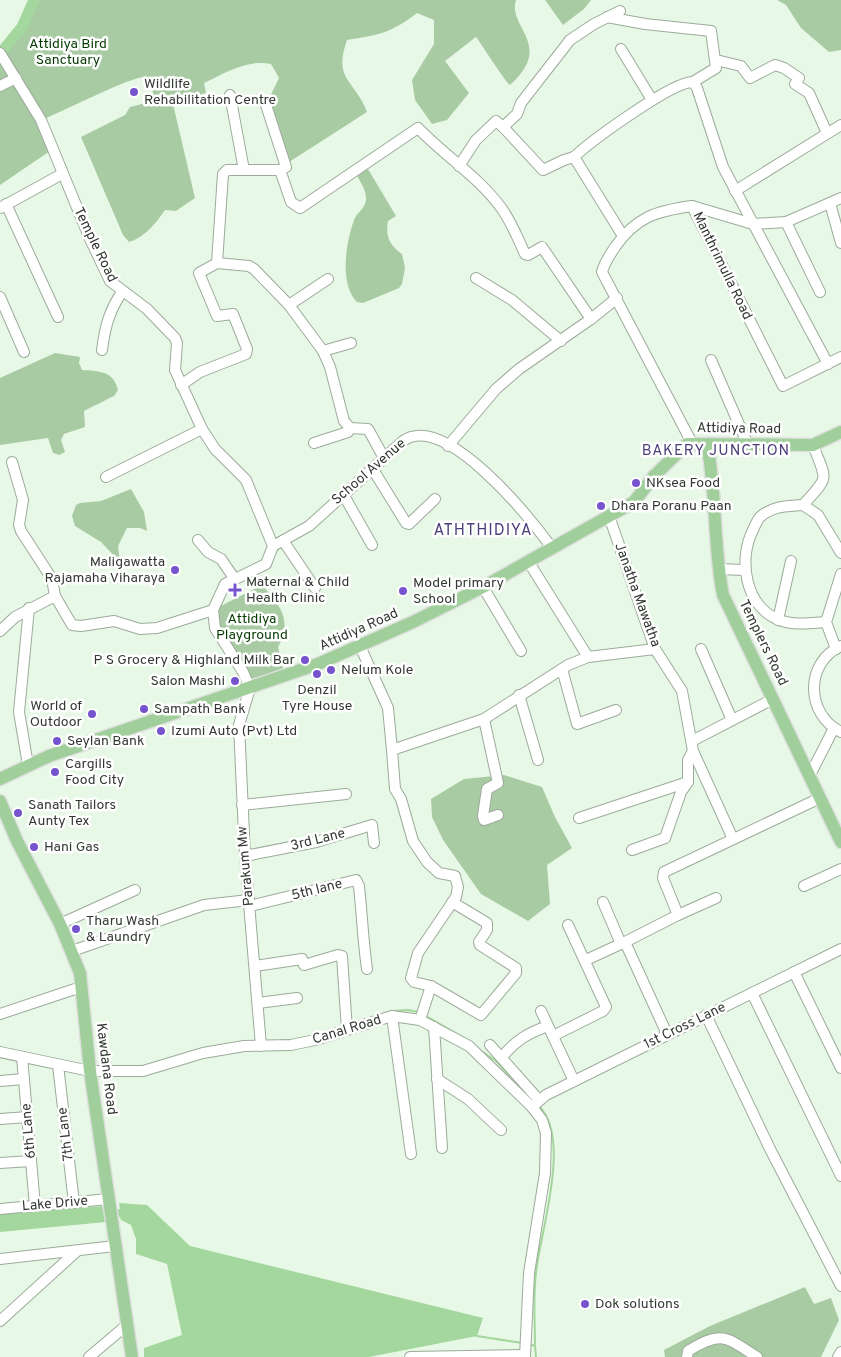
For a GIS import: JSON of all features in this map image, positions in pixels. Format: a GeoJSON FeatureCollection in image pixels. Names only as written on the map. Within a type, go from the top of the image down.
{"type":"FeatureCollection","features":[{"type":"Feature","properties":{"kind":"main road","name":"Attidiya Road"},"geometry":{"type":"LineString","coordinates":[[0,779],[28,765],[318,664],[483,587],[634,502],[659,472],[687,444],[813,445],[841,432]]}},
{"type":"Feature","properties":{"kind":"main road","name":"Templers Road"},"geometry":{"type":"LineString","coordinates":[[707,444],[711,463],[718,568],[723,595],[841,842]]}},
{"type":"Feature","properties":{"kind":"main road","name":"Kawdana Road"},"geometry":{"type":"LineString","coordinates":[[0,801],[17,841],[60,924],[80,973],[90,1071],[132,1357]]}},
{"type":"Feature","properties":{"kind":"street"},"geometry":{"type":"LineString","coordinates":[[503,126],[517,114],[521,103],[570,40],[620,10]]}},
{"type":"Feature","properties":{"kind":"street"},"geometry":{"type":"LineString","coordinates":[[459,166],[486,129],[496,121],[503,126],[543,170],[574,157],[652,100],[693,82],[716,68],[711,31],[645,24],[607,17]]}},
{"type":"Feature","properties":{"kind":"street"},"geometry":{"type":"LineString","coordinates":[[621,49],[652,100]]}},
{"type":"Feature","properties":{"kind":"street","name":"Temple Road"},"geometry":{"type":"LineString","coordinates":[[0,53],[41,120],[62,174],[110,281],[122,292],[147,309],[175,338],[177,343],[175,370],[181,385],[202,429],[215,449],[246,480],[273,546]]}},
{"type":"Feature","properties":{"kind":"street"},"geometry":{"type":"LineString","coordinates":[[716,60],[741,66],[750,78],[775,65],[791,72],[799,78],[795,84],[809,93],[827,132]]}},
{"type":"Feature","properties":{"kind":"street"},"geometry":{"type":"LineString","coordinates":[[0,86],[15,76]]}},
{"type":"Feature","properties":{"kind":"street"},"geometry":{"type":"LineString","coordinates":[[693,82],[697,88],[722,167],[828,364]]}},
{"type":"Feature","properties":{"kind":"street"},"geometry":{"type":"LineString","coordinates":[[230,95],[244,170]]}},
{"type":"Feature","properties":{"kind":"street"},"geometry":{"type":"LineString","coordinates":[[217,263],[223,174],[227,170],[280,170],[286,164],[266,106]]}},
{"type":"Feature","properties":{"kind":"street"},"geometry":{"type":"LineString","coordinates":[[735,191],[841,125]]}},
{"type":"Feature","properties":{"kind":"street"},"geometry":{"type":"LineString","coordinates":[[280,170],[291,202],[300,208],[418,128],[502,209],[525,254],[528,255],[542,247],[591,319]]}},
{"type":"Feature","properties":{"kind":"street"},"geometry":{"type":"LineString","coordinates":[[574,157],[623,236]]}},
{"type":"Feature","properties":{"kind":"street"},"geometry":{"type":"LineString","coordinates":[[58,317],[3,206],[62,174]]}},
{"type":"Feature","properties":{"kind":"street"},"geometry":{"type":"LineString","coordinates":[[692,206],[753,224],[786,222],[841,198]]}},
{"type":"Feature","properties":{"kind":"street"},"geometry":{"type":"LineString","coordinates":[[830,203],[841,243]]}},
{"type":"Feature","properties":{"kind":"street","name":"Manthrimulla Road"},"geometry":{"type":"LineString","coordinates":[[692,443],[602,272],[607,260],[623,236],[636,223],[674,208],[692,206],[783,386],[841,357]]}},
{"type":"Feature","properties":{"kind":"street"},"geometry":{"type":"LineString","coordinates":[[786,222],[820,292]]}},
{"type":"Feature","properties":{"kind":"street"},"geometry":{"type":"LineString","coordinates":[[181,385],[200,372],[246,354],[247,349],[233,314],[217,316],[199,273],[217,263],[249,266],[290,305],[323,351],[330,367],[344,421],[350,428],[368,429],[384,458]]}},
{"type":"Feature","properties":{"kind":"street"},"geometry":{"type":"LineString","coordinates":[[476,278],[512,300],[561,341]]}},
{"type":"Feature","properties":{"kind":"street"},"geometry":{"type":"LineString","coordinates":[[290,305],[328,279]]}},
{"type":"Feature","properties":{"kind":"street"},"geometry":{"type":"LineString","coordinates":[[102,350],[105,324],[110,310],[122,292]]}},
{"type":"Feature","properties":{"kind":"street"},"geometry":{"type":"LineString","coordinates":[[0,298],[24,352]]}},
{"type":"Feature","properties":{"kind":"street"},"geometry":{"type":"LineString","coordinates":[[448,446],[496,389],[519,369],[561,341],[617,298]]}},
{"type":"Feature","properties":{"kind":"street"},"geometry":{"type":"LineString","coordinates":[[323,351],[351,343]]}},
{"type":"Feature","properties":{"kind":"street"},"geometry":{"type":"LineString","coordinates":[[711,360],[748,445]]}},
{"type":"Feature","properties":{"kind":"street"},"geometry":{"type":"LineString","coordinates":[[314,443],[348,432],[350,428]]}},
{"type":"Feature","properties":{"kind":"street"},"geometry":{"type":"LineString","coordinates":[[106,477],[202,429]]}},
{"type":"Feature","properties":{"kind":"street","name":"School Avenue"},"geometry":{"type":"LineString","coordinates":[[273,546],[284,542],[309,526],[384,458],[411,436],[420,434],[472,459],[493,478],[552,548]]}},
{"type":"Feature","properties":{"kind":"street"},"geometry":{"type":"LineString","coordinates":[[804,505],[824,482],[825,476],[813,445]]}},
{"type":"Feature","properties":{"kind":"street"},"geometry":{"type":"LineString","coordinates":[[12,462],[23,500],[19,525],[21,531],[52,579],[55,596],[72,625],[81,626],[114,621],[140,629],[157,628],[213,610]]}},
{"type":"Feature","properties":{"kind":"street"},"geometry":{"type":"LineString","coordinates":[[372,468],[406,523],[409,524],[435,499]]}},
{"type":"Feature","properties":{"kind":"street"},"geometry":{"type":"LineString","coordinates":[[344,494],[372,545]]}},
{"type":"Feature","properties":{"kind":"street"},"geometry":{"type":"LineString","coordinates":[[826,622],[791,623],[778,620],[763,611],[749,589],[744,570],[749,537],[759,518],[776,508],[804,505],[818,515],[841,553]]}},
{"type":"Feature","properties":{"kind":"street","name":"Janatha Mawatha"},"geometry":{"type":"LineString","coordinates":[[608,516],[655,649],[682,691],[693,746],[733,839]]}},
{"type":"Feature","properties":{"kind":"street"},"geometry":{"type":"LineString","coordinates":[[198,540],[208,552],[221,559],[234,578]]}},
{"type":"Feature","properties":{"kind":"street"},"geometry":{"type":"LineString","coordinates":[[284,542],[315,588]]}},
{"type":"Feature","properties":{"kind":"street"},"geometry":{"type":"LineString","coordinates":[[250,688],[243,672],[215,628],[213,610],[225,584],[266,564],[273,546]]}},
{"type":"Feature","properties":{"kind":"street"},"geometry":{"type":"LineString","coordinates":[[528,561],[588,657]]}},
{"type":"Feature","properties":{"kind":"street"},"geometry":{"type":"LineString","coordinates":[[778,620],[791,562]]}},
{"type":"Feature","properties":{"kind":"street"},"geometry":{"type":"LineString","coordinates":[[718,568],[744,570]]}},
{"type":"Feature","properties":{"kind":"street"},"geometry":{"type":"LineString","coordinates":[[810,776],[838,730],[824,719],[817,708],[814,695],[814,681],[818,668],[825,657],[838,648],[826,622],[841,574]]}},
{"type":"Feature","properties":{"kind":"street"},"geometry":{"type":"LineString","coordinates":[[483,587],[521,651]]}},
{"type":"Feature","properties":{"kind":"street"},"geometry":{"type":"LineString","coordinates":[[0,629],[29,608],[55,596]]}},
{"type":"Feature","properties":{"kind":"street"},"geometry":{"type":"LineString","coordinates":[[28,765],[19,712],[29,608]]}},
{"type":"Feature","properties":{"kind":"street"},"geometry":{"type":"LineString","coordinates":[[360,646],[388,708],[395,789],[401,799],[413,841],[427,862],[439,872],[455,876],[458,887],[452,902],[418,953],[411,978],[414,982],[431,986],[481,1015],[516,972],[514,966],[480,945],[479,942],[488,930],[487,923],[452,902]]}},
{"type":"Feature","properties":{"kind":"street"},"geometry":{"type":"LineString","coordinates":[[392,750],[484,719],[562,669],[588,657],[655,649]]}},
{"type":"Feature","properties":{"kind":"street"},"geometry":{"type":"LineString","coordinates":[[701,649],[732,720]]}},
{"type":"Feature","properties":{"kind":"street"},"geometry":{"type":"LineString","coordinates":[[562,669],[577,724],[616,710]]}},
{"type":"Feature","properties":{"kind":"street","name":"Parakum Mw"},"geometry":{"type":"LineString","coordinates":[[250,688],[239,725],[245,856],[261,1046]]}},
{"type":"Feature","properties":{"kind":"street"},"geometry":{"type":"LineString","coordinates":[[519,695],[538,760]]}},
{"type":"Feature","properties":{"kind":"street"},"geometry":{"type":"LineString","coordinates":[[632,850],[665,838],[681,792],[688,782],[688,760],[693,746],[732,720],[773,699]]}},
{"type":"Feature","properties":{"kind":"street"},"geometry":{"type":"LineString","coordinates":[[484,719],[498,782],[487,789],[483,816],[484,820],[498,815]]}},
{"type":"Feature","properties":{"kind":"street"},"geometry":{"type":"LineString","coordinates":[[579,818],[688,782]]}},
{"type":"Feature","properties":{"kind":"street"},"geometry":{"type":"LineString","coordinates":[[242,805],[346,794]]}},
{"type":"Feature","properties":{"kind":"street"},"geometry":{"type":"LineString","coordinates":[[678,915],[663,878],[664,872],[820,798]]}},
{"type":"Feature","properties":{"kind":"street","name":"3rd Lane"},"geometry":{"type":"LineString","coordinates":[[245,856],[316,842],[372,825],[374,843]]}},
{"type":"Feature","properties":{"kind":"street"},"geometry":{"type":"LineString","coordinates":[[804,886],[841,868]]}},
{"type":"Feature","properties":{"kind":"street","name":"5th lane"},"geometry":{"type":"LineString","coordinates":[[249,903],[356,880],[359,886],[364,926],[363,939],[367,969]]}},
{"type":"Feature","properties":{"kind":"street"},"geometry":{"type":"LineString","coordinates":[[60,924],[135,890]]}},
{"type":"Feature","properties":{"kind":"street"},"geometry":{"type":"LineString","coordinates":[[586,960],[716,898]]}},
{"type":"Feature","properties":{"kind":"street"},"geometry":{"type":"LineString","coordinates":[[602,902],[667,1034]]}},
{"type":"Feature","properties":{"kind":"street"},"geometry":{"type":"LineString","coordinates":[[72,951],[204,905],[249,903]]}},
{"type":"Feature","properties":{"kind":"street"},"geometry":{"type":"LineString","coordinates":[[553,1036],[603,1011],[606,1007],[586,960],[568,925]]}},
{"type":"Feature","properties":{"kind":"street","name":"1st Cross Lane"},"geometry":{"type":"LineString","coordinates":[[536,1103],[574,1081],[667,1034],[841,949]]}},
{"type":"Feature","properties":{"kind":"street"},"geometry":{"type":"LineString","coordinates":[[255,966],[302,959],[304,965],[338,955],[342,956],[347,1030]]}},
{"type":"Feature","properties":{"kind":"street"},"geometry":{"type":"LineString","coordinates":[[794,972],[841,1068]]}},
{"type":"Feature","properties":{"kind":"street"},"geometry":{"type":"LineString","coordinates":[[421,1016],[431,986]]}},
{"type":"Feature","properties":{"kind":"street"},"geometry":{"type":"LineString","coordinates":[[0,1014],[82,987]]}},
{"type":"Feature","properties":{"kind":"street"},"geometry":{"type":"LineString","coordinates":[[752,993],[841,1176]]}},
{"type":"Feature","properties":{"kind":"street"},"geometry":{"type":"LineString","coordinates":[[258,1003],[297,998]]}},
{"type":"Feature","properties":{"kind":"street"},"geometry":{"type":"LineString","coordinates":[[541,1011],[574,1081]]}},
{"type":"Feature","properties":{"kind":"street"},"geometry":{"type":"LineString","coordinates":[[706,1015],[770,1149],[841,1286]]}},
{"type":"Feature","properties":{"kind":"street"},"geometry":{"type":"LineString","coordinates":[[392,1016],[411,1154]]}},
{"type":"Feature","properties":{"kind":"street","name":"Canal Road"},"geometry":{"type":"LineString","coordinates":[[0,1052],[90,1071],[143,1071],[203,1053],[244,1046],[299,1043],[392,1016],[421,1016],[434,1027],[469,1046],[536,1103],[542,1120],[546,1133],[545,1173],[529,1273],[525,1349]]}},
{"type":"Feature","properties":{"kind":"street"},"geometry":{"type":"LineString","coordinates":[[502,1057],[526,1033],[548,1026]]}},
{"type":"Feature","properties":{"kind":"street"},"geometry":{"type":"LineString","coordinates":[[434,1027],[442,1148]]}},
{"type":"Feature","properties":{"kind":"street"},"geometry":{"type":"LineString","coordinates":[[490,1046],[502,1057],[536,1103]]}},
{"type":"Feature","properties":{"kind":"street","name":"6th Lane"},"geometry":{"type":"LineString","coordinates":[[22,1057],[35,1206]]}},
{"type":"Feature","properties":{"kind":"street","name":"7th Lane"},"geometry":{"type":"LineString","coordinates":[[58,1065],[74,1203]]}},
{"type":"Feature","properties":{"kind":"street"},"geometry":{"type":"LineString","coordinates":[[0,1081],[24,1079]]}},
{"type":"Feature","properties":{"kind":"street"},"geometry":{"type":"LineString","coordinates":[[437,1079],[468,1099],[501,1130]]}},
{"type":"Feature","properties":{"kind":"street"},"geometry":{"type":"LineString","coordinates":[[0,1119],[28,1117]]}},
{"type":"Feature","properties":{"kind":"street"},"geometry":{"type":"LineString","coordinates":[[0,1163],[31,1160]]}},
{"type":"Feature","properties":{"kind":"street","name":"Lake Drive"},"geometry":{"type":"LineString","coordinates":[[0,1209],[74,1203],[110,1204]]}},
{"type":"Feature","properties":{"kind":"street"},"geometry":{"type":"LineString","coordinates":[[0,1259],[115,1246]]}},
{"type":"Feature","properties":{"kind":"street"},"geometry":{"type":"LineString","coordinates":[[0,1321],[77,1251]]}},
{"type":"Feature","properties":{"kind":"street"},"geometry":{"type":"LineString","coordinates":[[89,1357],[128,1324]]}},
{"type":"Feature","properties":{"kind":"street"},"geometry":{"type":"LineString","coordinates":[[687,1357],[688,1351],[718,1336],[729,1339],[757,1357]]}},
{"type":"Feature","properties":{"kind":"street"},"geometry":{"type":"LineString","coordinates":[[410,1357],[525,1349]]}},
{"type":"Feature","properties":{"kind":"street"},"geometry":{"type":"LineString","coordinates":[[838,1357],[841,1352]]}},
{"type":"Feature","properties":{"kind":"green space","name":"Attidiya Bird Sanctuary"},"geometry":{"type":"Polygon","coordinates":[[[34,0],[516,0],[515,10],[529,48],[529,59],[523,71],[510,85],[476,37],[445,61],[469,93],[447,120],[432,124],[415,100],[412,80],[434,44],[434,20],[417,13],[392,29],[347,40],[343,53],[342,64],[344,72],[367,112],[286,164],[266,105],[279,78],[271,64],[253,63],[228,71],[204,83],[206,93],[173,104],[195,198],[176,211],[165,210],[145,233],[129,242],[123,235],[81,137],[125,115],[130,107],[146,103],[153,95],[148,77],[141,77],[114,87],[41,120],[53,149],[0,185],[0,53],[16,37],[34,0]]]}},
{"type":"Feature","properties":{"kind":"green space"},"geometry":{"type":"Polygon","coordinates":[[[545,0],[591,0],[584,9],[563,25],[545,0]]]}},
{"type":"Feature","properties":{"kind":"green space"},"geometry":{"type":"Polygon","coordinates":[[[777,0],[841,0],[841,50],[829,52],[801,28],[786,5],[777,0]]]}},
{"type":"Feature","properties":{"kind":"green space"},"geometry":{"type":"Polygon","coordinates":[[[365,164],[396,216],[388,221],[387,231],[389,240],[394,248],[402,254],[405,268],[402,284],[399,288],[363,303],[357,302],[351,294],[346,274],[346,262],[354,220],[366,200],[364,189],[354,171],[365,164]]]}},
{"type":"Feature","properties":{"kind":"green space"},"geometry":{"type":"Polygon","coordinates":[[[55,353],[80,357],[79,363],[82,370],[105,373],[113,379],[118,390],[114,396],[84,411],[85,427],[64,434],[61,440],[65,452],[59,455],[53,453],[48,438],[0,445],[0,378],[55,353]]]}},
{"type":"Feature","properties":{"kind":"green space"},"geometry":{"type":"Polygon","coordinates":[[[131,489],[144,512],[147,531],[140,528],[127,528],[118,546],[120,562],[101,542],[75,526],[72,516],[76,505],[80,503],[101,501],[131,489]]]}},
{"type":"Feature","properties":{"kind":"green space","name":"Attidiya Playground"},"geometry":{"type":"Polygon","coordinates":[[[262,585],[279,606],[284,621],[284,629],[278,647],[285,677],[250,688],[228,650],[213,610],[262,585]]]}},
{"type":"Feature","properties":{"kind":"green space"},"geometry":{"type":"Polygon","coordinates":[[[504,775],[542,787],[555,817],[572,848],[547,865],[550,904],[528,921],[481,894],[443,840],[432,817],[431,799],[464,779],[504,775]]]}},
{"type":"Feature","properties":{"kind":"green space"},"geometry":{"type":"Polygon","coordinates":[[[805,1287],[814,1304],[831,1298],[839,1320],[821,1357],[665,1357],[664,1350],[710,1326],[805,1287]]]}},
{"type":"Feature","properties":{"kind":"shaded area"},"geometry":{"type":"Polygon","coordinates":[[[119,1203],[147,1205],[190,1246],[483,1318],[477,1336],[369,1357],[144,1357],[144,1348],[182,1335],[167,1264],[136,1254],[136,1239],[131,1225],[121,1220],[120,1217],[106,1218],[106,1222],[0,1232],[0,1214],[104,1206],[106,1212],[120,1209],[119,1203]]]}},
{"type":"Feature","properties":{"kind":"waterway"},"geometry":{"type":"LineString","coordinates":[[0,54],[22,27],[34,0]]}},
{"type":"Feature","properties":{"kind":"waterway"},"geometry":{"type":"LineString","coordinates":[[393,1011],[408,1010],[418,1012]]}},
{"type":"Feature","properties":{"kind":"waterway"},"geometry":{"type":"LineString","coordinates":[[424,1015],[466,1039]]}},
{"type":"Feature","properties":{"kind":"waterway"},"geometry":{"type":"LineString","coordinates":[[477,1048],[496,1061],[523,1090]]}},
{"type":"Feature","properties":{"kind":"waterway"},"geometry":{"type":"LineString","coordinates":[[535,1346],[534,1300],[536,1273],[554,1163],[553,1140],[549,1121],[539,1106]]}},
{"type":"Feature","properties":{"kind":"waterway"},"geometry":{"type":"LineString","coordinates":[[477,1336],[522,1343]]}},
{"type":"Feature","properties":{"kind":"waterway"},"geometry":{"type":"LineString","coordinates":[[529,1344],[535,1346],[536,1357]]}},
{"type":"Feature","properties":{"kind":"place","name":"Wildlife Rehabilitation Centre"},"geometry":{"type":"Point","coordinates":[134,92]}},
{"type":"Feature","properties":{"kind":"place","name":"NKsea Food"},"geometry":{"type":"Point","coordinates":[636,483]}},
{"type":"Feature","properties":{"kind":"place","name":"Dhara Poranu Paan"},"geometry":{"type":"Point","coordinates":[601,506]}},
{"type":"Feature","properties":{"kind":"place","name":"Maligawatta Rajamaha Viharaya"},"geometry":{"type":"Point","coordinates":[175,570]}},
{"type":"Feature","properties":{"kind":"place","name":"Maternal & Child Health Clinic"},"geometry":{"type":"Point","coordinates":[235,590]}},
{"type":"Feature","properties":{"kind":"place","name":"Model primary School"},"geometry":{"type":"Point","coordinates":[403,591]}},
{"type":"Feature","properties":{"kind":"place","name":"P S Grocery & Highland Milk Bar"},"geometry":{"type":"Point","coordinates":[305,660]}},
{"type":"Feature","properties":{"kind":"place","name":"Nelum Kole"},"geometry":{"type":"Point","coordinates":[331,670]}},
{"type":"Feature","properties":{"kind":"place","name":"Denzil Tyre House"},"geometry":{"type":"Point","coordinates":[317,674]}},
{"type":"Feature","properties":{"kind":"place","name":"Salon Mashi"},"geometry":{"type":"Point","coordinates":[235,681]}},
{"type":"Feature","properties":{"kind":"place","name":"Sampath Bank"},"geometry":{"type":"Point","coordinates":[144,709]}},
{"type":"Feature","properties":{"kind":"place","name":"World of Outdoor"},"geometry":{"type":"Point","coordinates":[92,714]}},
{"type":"Feature","properties":{"kind":"place","name":"Izumi Auto (Pvt) Ltd"},"geometry":{"type":"Point","coordinates":[161,731]}},
{"type":"Feature","properties":{"kind":"place","name":"Seylan Bank"},"geometry":{"type":"Point","coordinates":[57,741]}},
{"type":"Feature","properties":{"kind":"place","name":"Cargills Food City"},"geometry":{"type":"Point","coordinates":[55,772]}},
{"type":"Feature","properties":{"kind":"place","name":"Sanath Tailors Aunty Tex"},"geometry":{"type":"Point","coordinates":[18,813]}},
{"type":"Feature","properties":{"kind":"place","name":"Hani Gas"},"geometry":{"type":"Point","coordinates":[34,847]}},
{"type":"Feature","properties":{"kind":"place","name":"Tharu Wash & Laundry"},"geometry":{"type":"Point","coordinates":[76,929]}},
{"type":"Feature","properties":{"kind":"place","name":"Dok solutions"},"geometry":{"type":"Point","coordinates":[585,1304]}},
{"type":"Feature","properties":{"kind":"district","name":"BAKERY JUNCTION"},"geometry":{"type":"Point","coordinates":[716,451]}},
{"type":"Feature","properties":{"kind":"district","name":"ATHTHIDIYA"},"geometry":{"type":"Point","coordinates":[483,531]}}]}
